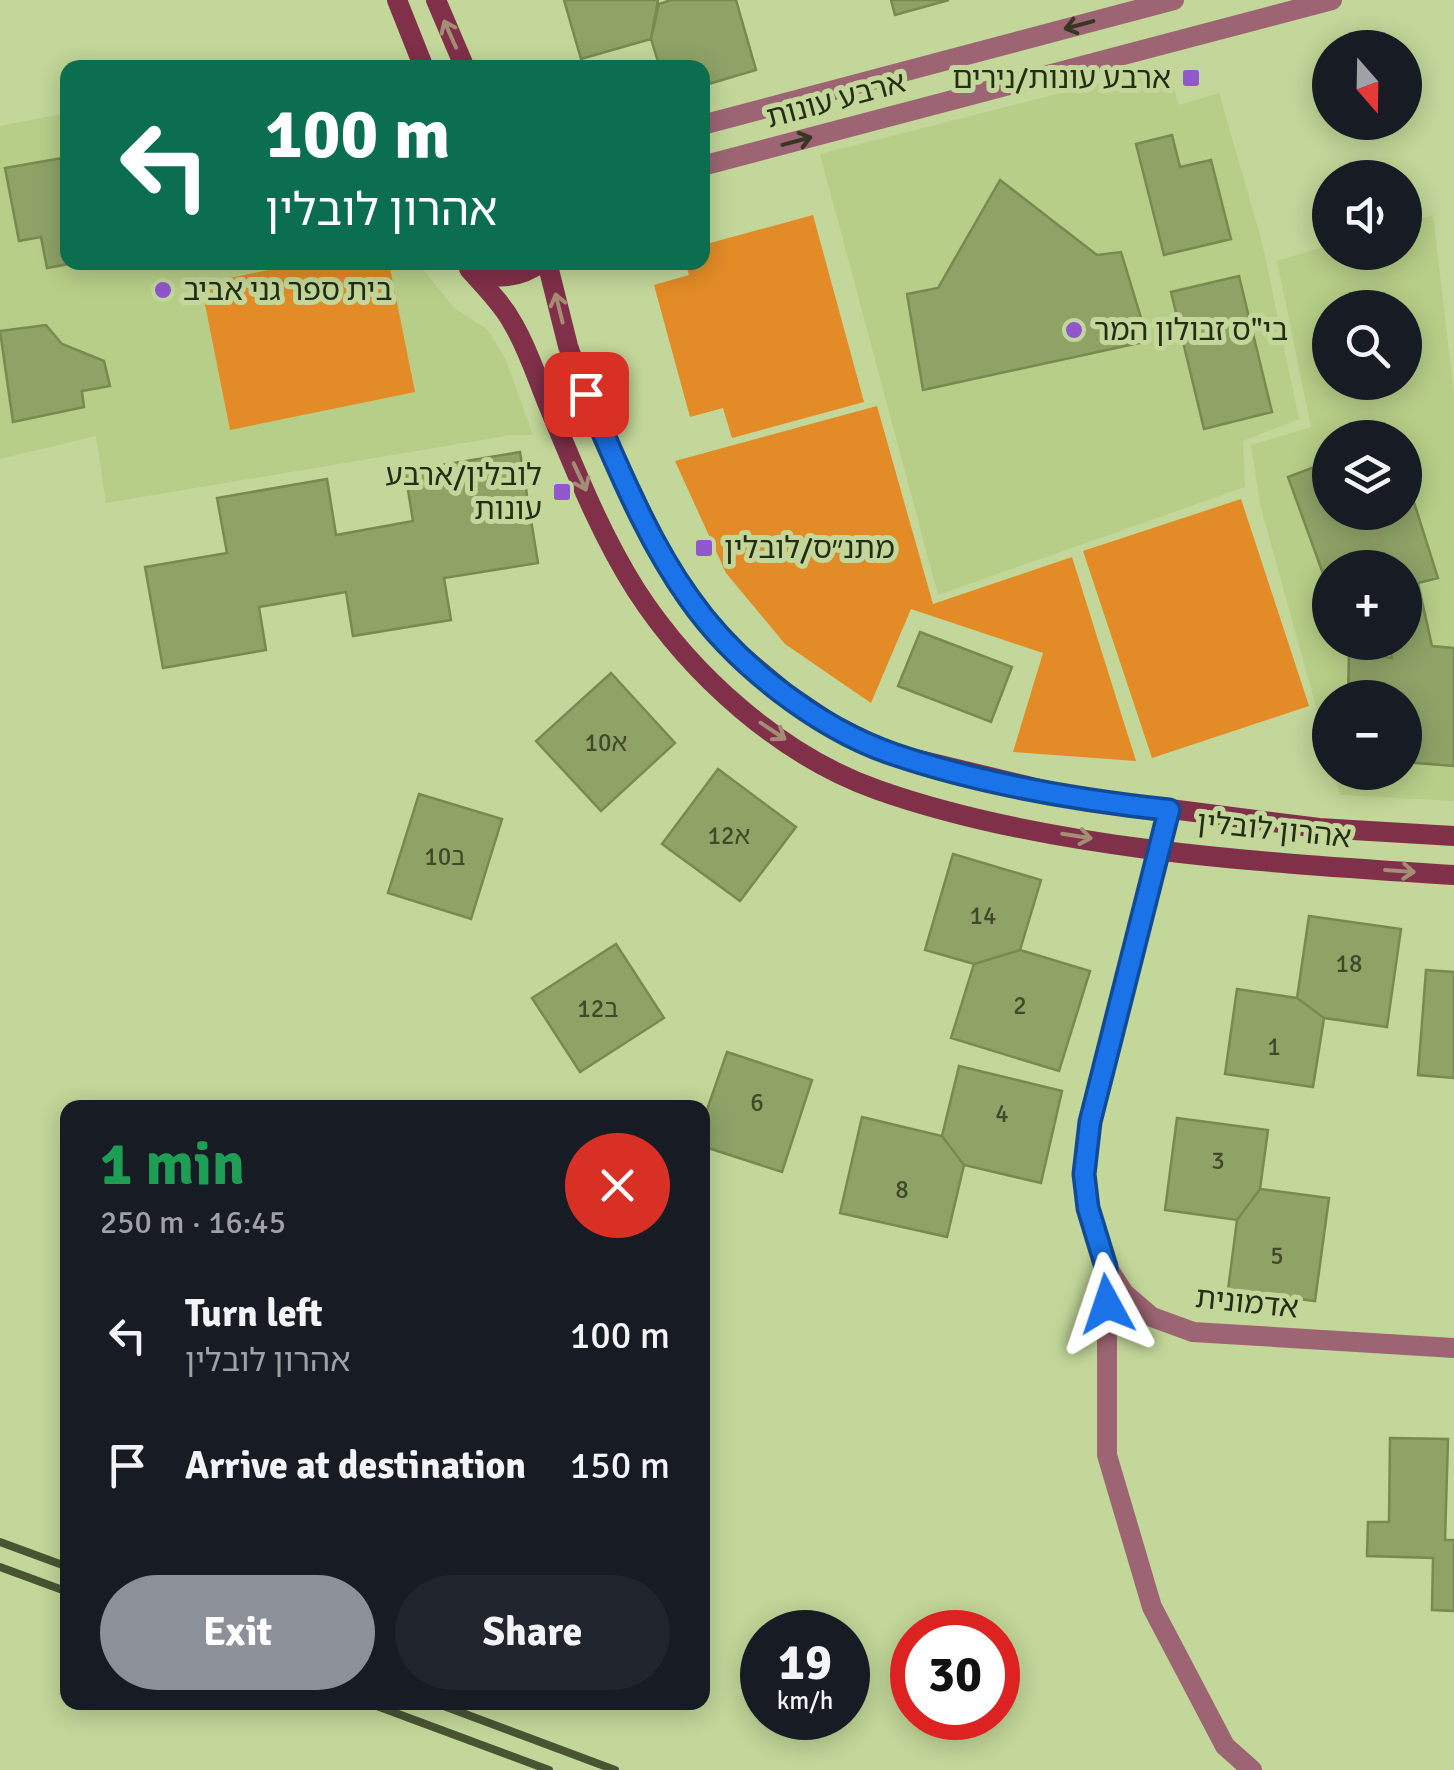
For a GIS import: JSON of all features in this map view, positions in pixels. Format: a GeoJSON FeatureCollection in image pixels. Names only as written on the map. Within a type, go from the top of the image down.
{"type":"FeatureCollection","features":[{"type":"Feature","properties":{"kind":"street"},"geometry":{"type":"LineString","coordinates":[[396,0],[421,60]]}},
{"type":"Feature","properties":{"kind":"street"},"geometry":{"type":"LineString","coordinates":[[436,0],[462,60]]}},
{"type":"Feature","properties":{"kind":"street","name":"ארבע עונות"},"geometry":{"type":"LineString","coordinates":[[710,123],[1174,0]]}},
{"type":"Feature","properties":{"kind":"street","name":"ארבע עונות"},"geometry":{"type":"LineString","coordinates":[[710,164],[1332,0]]}},
{"type":"Feature","properties":{"kind":"street","name":"אהרון לובלין"},"geometry":{"type":"LineString","coordinates":[[468,270],[512,320],[605,532],[661,627],[710,680],[761,724],[813,758],[876,790],[991,820],[1160,848],[1316,866],[1454,875]]}},
{"type":"Feature","properties":{"kind":"street"},"geometry":{"type":"LineString","coordinates":[[474,270],[488,276],[509,277],[526,270]]}},
{"type":"Feature","properties":{"kind":"street","name":"אהרון לובלין"},"geometry":{"type":"LineString","coordinates":[[547,270],[580,378],[640,514],[692,603],[737,652],[832,724],[890,753],[1000,782],[1169,810],[1320,828],[1454,836]]}},
{"type":"Feature","properties":{"kind":"street","name":"אדמונית"},"geometry":{"type":"LineString","coordinates":[[1169,810],[1090,1122],[1084,1174],[1088,1208],[1106,1267],[1124,1294],[1152,1316],[1194,1332],[1454,1348]]}},
{"type":"Feature","properties":{"kind":"street"},"geometry":{"type":"LineString","coordinates":[[1106,1267],[1107,1455],[1118,1493],[1152,1607],[1225,1746],[1252,1770]]}},
{"type":"Feature","properties":{"kind":"shaded area","name":"בי\"ס זבולון המר"},"geometry":{"type":"Polygon","coordinates":[[[1168,66],[1179,105],[1219,93],[1262,242],[1299,419],[1243,441],[1245,487],[938,595],[820,154],[1168,66]]]}},
{"type":"Feature","properties":{"kind":"shaded area"},"geometry":{"type":"Polygon","coordinates":[[[60,114],[60,270],[424,270],[454,308],[487,329],[506,360],[533,435],[511,435],[106,503],[96,436],[0,459],[0,126],[60,114]]]}},
{"type":"Feature","properties":{"kind":"shaded area"},"geometry":{"type":"Polygon","coordinates":[[[813,215],[864,402],[732,438],[723,408],[690,417],[654,285],[689,275],[687,270],[710,270],[710,243],[813,215]]]}},
{"type":"Feature","properties":{"kind":"shaded area"},"geometry":{"type":"Polygon","coordinates":[[[1433,215],[1454,394],[1454,801],[1340,795],[1339,790],[1422,790],[1422,680],[1312,680],[1312,692],[1261,508],[1251,445],[1311,427],[1277,261],[1312,250],[1312,270],[1422,270],[1422,218],[1433,215]]]}},
{"type":"Feature","properties":{"kind":"shaded area"},"geometry":{"type":"Polygon","coordinates":[[[268,270],[390,270],[415,392],[230,430],[201,284],[268,270]]]}},
{"type":"Feature","properties":{"kind":"shaded area"},"geometry":{"type":"Polygon","coordinates":[[[877,406],[933,604],[1072,557],[1136,761],[1013,752],[1043,653],[911,609],[871,703],[785,644],[726,573],[675,461],[877,406]]]}},
{"type":"Feature","properties":{"kind":"shaded area"},"geometry":{"type":"Polygon","coordinates":[[[1241,499],[1309,706],[1152,758],[1083,551],[1241,499]]]}},
{"type":"Feature","properties":{"kind":"building"},"geometry":{"type":"Polygon","coordinates":[[[564,0],[658,0],[651,39],[581,59],[564,0]]]}},
{"type":"Feature","properties":{"kind":"building"},"geometry":{"type":"Polygon","coordinates":[[[671,0],[736,0],[756,70],[710,84],[710,60],[658,60],[651,39],[659,4],[671,0]]]}},
{"type":"Feature","properties":{"kind":"building"},"geometry":{"type":"Polygon","coordinates":[[[891,0],[949,0],[895,15],[891,0]]]}},
{"type":"Feature","properties":{"kind":"building"},"geometry":{"type":"Polygon","coordinates":[[[1172,135],[1180,167],[1211,160],[1231,239],[1164,255],[1136,144],[1172,135]]]}},
{"type":"Feature","properties":{"kind":"building"},"geometry":{"type":"Polygon","coordinates":[[[60,158],[60,266],[47,268],[41,237],[19,241],[5,168],[60,158]]]}},
{"type":"Feature","properties":{"kind":"building"},"geometry":{"type":"Polygon","coordinates":[[[1000,180],[1097,255],[1121,252],[1148,341],[923,390],[907,294],[938,288],[1000,180]]]}},
{"type":"Feature","properties":{"kind":"building"},"geometry":{"type":"Polygon","coordinates":[[[1239,276],[1272,412],[1204,429],[1171,292],[1239,276]]]}},
{"type":"Feature","properties":{"kind":"building"},"geometry":{"type":"Polygon","coordinates":[[[46,325],[62,344],[104,361],[110,386],[82,391],[84,407],[13,422],[0,331],[46,325]]]}},
{"type":"Feature","properties":{"kind":"building"},"geometry":{"type":"Polygon","coordinates":[[[520,452],[538,563],[444,578],[451,620],[353,636],[346,592],[259,607],[266,650],[163,668],[145,567],[227,553],[217,498],[327,479],[336,535],[413,521],[405,471],[520,452]]]}},
{"type":"Feature","properties":{"kind":"building"},"geometry":{"type":"Polygon","coordinates":[[[1312,468],[1312,530],[1422,528],[1438,578],[1422,582],[1422,550],[1314,550],[1288,477],[1312,468]]]}},
{"type":"Feature","properties":{"kind":"building"},"geometry":{"type":"Polygon","coordinates":[[[1422,601],[1432,646],[1454,648],[1454,766],[1422,763],[1422,680],[1348,680],[1349,660],[1422,660],[1422,601]]]}},
{"type":"Feature","properties":{"kind":"building"},"geometry":{"type":"Polygon","coordinates":[[[920,632],[1012,667],[991,722],[898,686],[920,632]]]}},
{"type":"Feature","properties":{"kind":"building"},"geometry":{"type":"Polygon","coordinates":[[[611,673],[675,743],[601,811],[536,741],[611,673]]]}},
{"type":"Feature","properties":{"kind":"building"},"geometry":{"type":"Polygon","coordinates":[[[718,769],[796,827],[740,901],[662,844],[718,769]]]}},
{"type":"Feature","properties":{"kind":"building"},"geometry":{"type":"Polygon","coordinates":[[[419,794],[502,819],[471,919],[388,893],[419,794]]]}},
{"type":"Feature","properties":{"kind":"building"},"geometry":{"type":"Polygon","coordinates":[[[953,854],[1041,880],[1020,950],[974,964],[925,950],[953,854]]]}},
{"type":"Feature","properties":{"kind":"building"},"geometry":{"type":"Polygon","coordinates":[[[1309,916],[1401,929],[1387,1027],[1324,1018],[1297,998],[1309,916]]]}},
{"type":"Feature","properties":{"kind":"building"},"geometry":{"type":"Polygon","coordinates":[[[616,944],[664,1018],[580,1072],[532,998],[616,944]]]}},
{"type":"Feature","properties":{"kind":"building"},"geometry":{"type":"Polygon","coordinates":[[[1020,950],[1090,971],[1059,1071],[951,1038],[974,964],[1020,950]]]}},
{"type":"Feature","properties":{"kind":"building"},"geometry":{"type":"Polygon","coordinates":[[[1426,970],[1454,972],[1454,1078],[1418,1075],[1426,970]]]}},
{"type":"Feature","properties":{"kind":"building"},"geometry":{"type":"Polygon","coordinates":[[[1237,989],[1297,998],[1324,1018],[1313,1087],[1225,1074],[1237,989]]]}},
{"type":"Feature","properties":{"kind":"building"},"geometry":{"type":"Polygon","coordinates":[[[727,1052],[812,1080],[782,1172],[710,1149],[710,1101],[727,1052]]]}},
{"type":"Feature","properties":{"kind":"building"},"geometry":{"type":"Polygon","coordinates":[[[959,1066],[1062,1091],[1041,1183],[964,1165],[942,1136],[959,1066]]]}},
{"type":"Feature","properties":{"kind":"building"},"geometry":{"type":"Polygon","coordinates":[[[862,1117],[942,1136],[964,1165],[947,1237],[840,1213],[862,1117]]]}},
{"type":"Feature","properties":{"kind":"building"},"geometry":{"type":"Polygon","coordinates":[[[1177,1118],[1268,1130],[1260,1189],[1237,1220],[1165,1210],[1177,1118]]]}},
{"type":"Feature","properties":{"kind":"building"},"geometry":{"type":"Polygon","coordinates":[[[1260,1189],[1329,1198],[1315,1301],[1228,1290],[1237,1220],[1260,1189]]]}},
{"type":"Feature","properties":{"kind":"building"},"geometry":{"type":"Polygon","coordinates":[[[1390,1438],[1448,1439],[1445,1540],[1454,1540],[1454,1611],[1432,1610],[1433,1558],[1367,1556],[1368,1522],[1389,1522],[1390,1438]]]}},
{"type":"Feature","properties":{"kind":"railway"},"geometry":{"type":"LineString","coordinates":[[0,1542],[60,1564]]}},
{"type":"Feature","properties":{"kind":"railway"},"geometry":{"type":"LineString","coordinates":[[0,1567],[60,1589]]}},
{"type":"Feature","properties":{"kind":"railway"},"geometry":{"type":"LineString","coordinates":[[388,1710],[549,1770]]}},
{"type":"Feature","properties":{"kind":"railway"},"geometry":{"type":"LineString","coordinates":[[454,1710],[615,1770]]}},
{"type":"Feature","properties":{"kind":"place","name":"ארבע עונות/נירים"},"geometry":{"type":"Point","coordinates":[1191,78]}},
{"type":"Feature","properties":{"kind":"place","name":"בית ספר גני אביב"},"geometry":{"type":"Point","coordinates":[163,290]}},
{"type":"Feature","properties":{"kind":"place","name":"בי\"ס זבולון המר"},"geometry":{"type":"Point","coordinates":[1074,330]}},
{"type":"Feature","properties":{"kind":"place","name":"לובלין/ארבע עונות"},"geometry":{"type":"Point","coordinates":[562,492]}},
{"type":"Feature","properties":{"kind":"place","name":"מתנ״ס/לובלין"},"geometry":{"type":"Point","coordinates":[704,548]}},
{"type":"Feature","properties":{"kind":"route"},"geometry":{"type":"LineString","coordinates":[[586,394],[666,565],[692,603],[737,652],[785,692],[832,724],[890,753],[1000,782],[1169,810],[1090,1122],[1084,1174],[1088,1208],[1106,1267],[1107,1304]]}}]}
